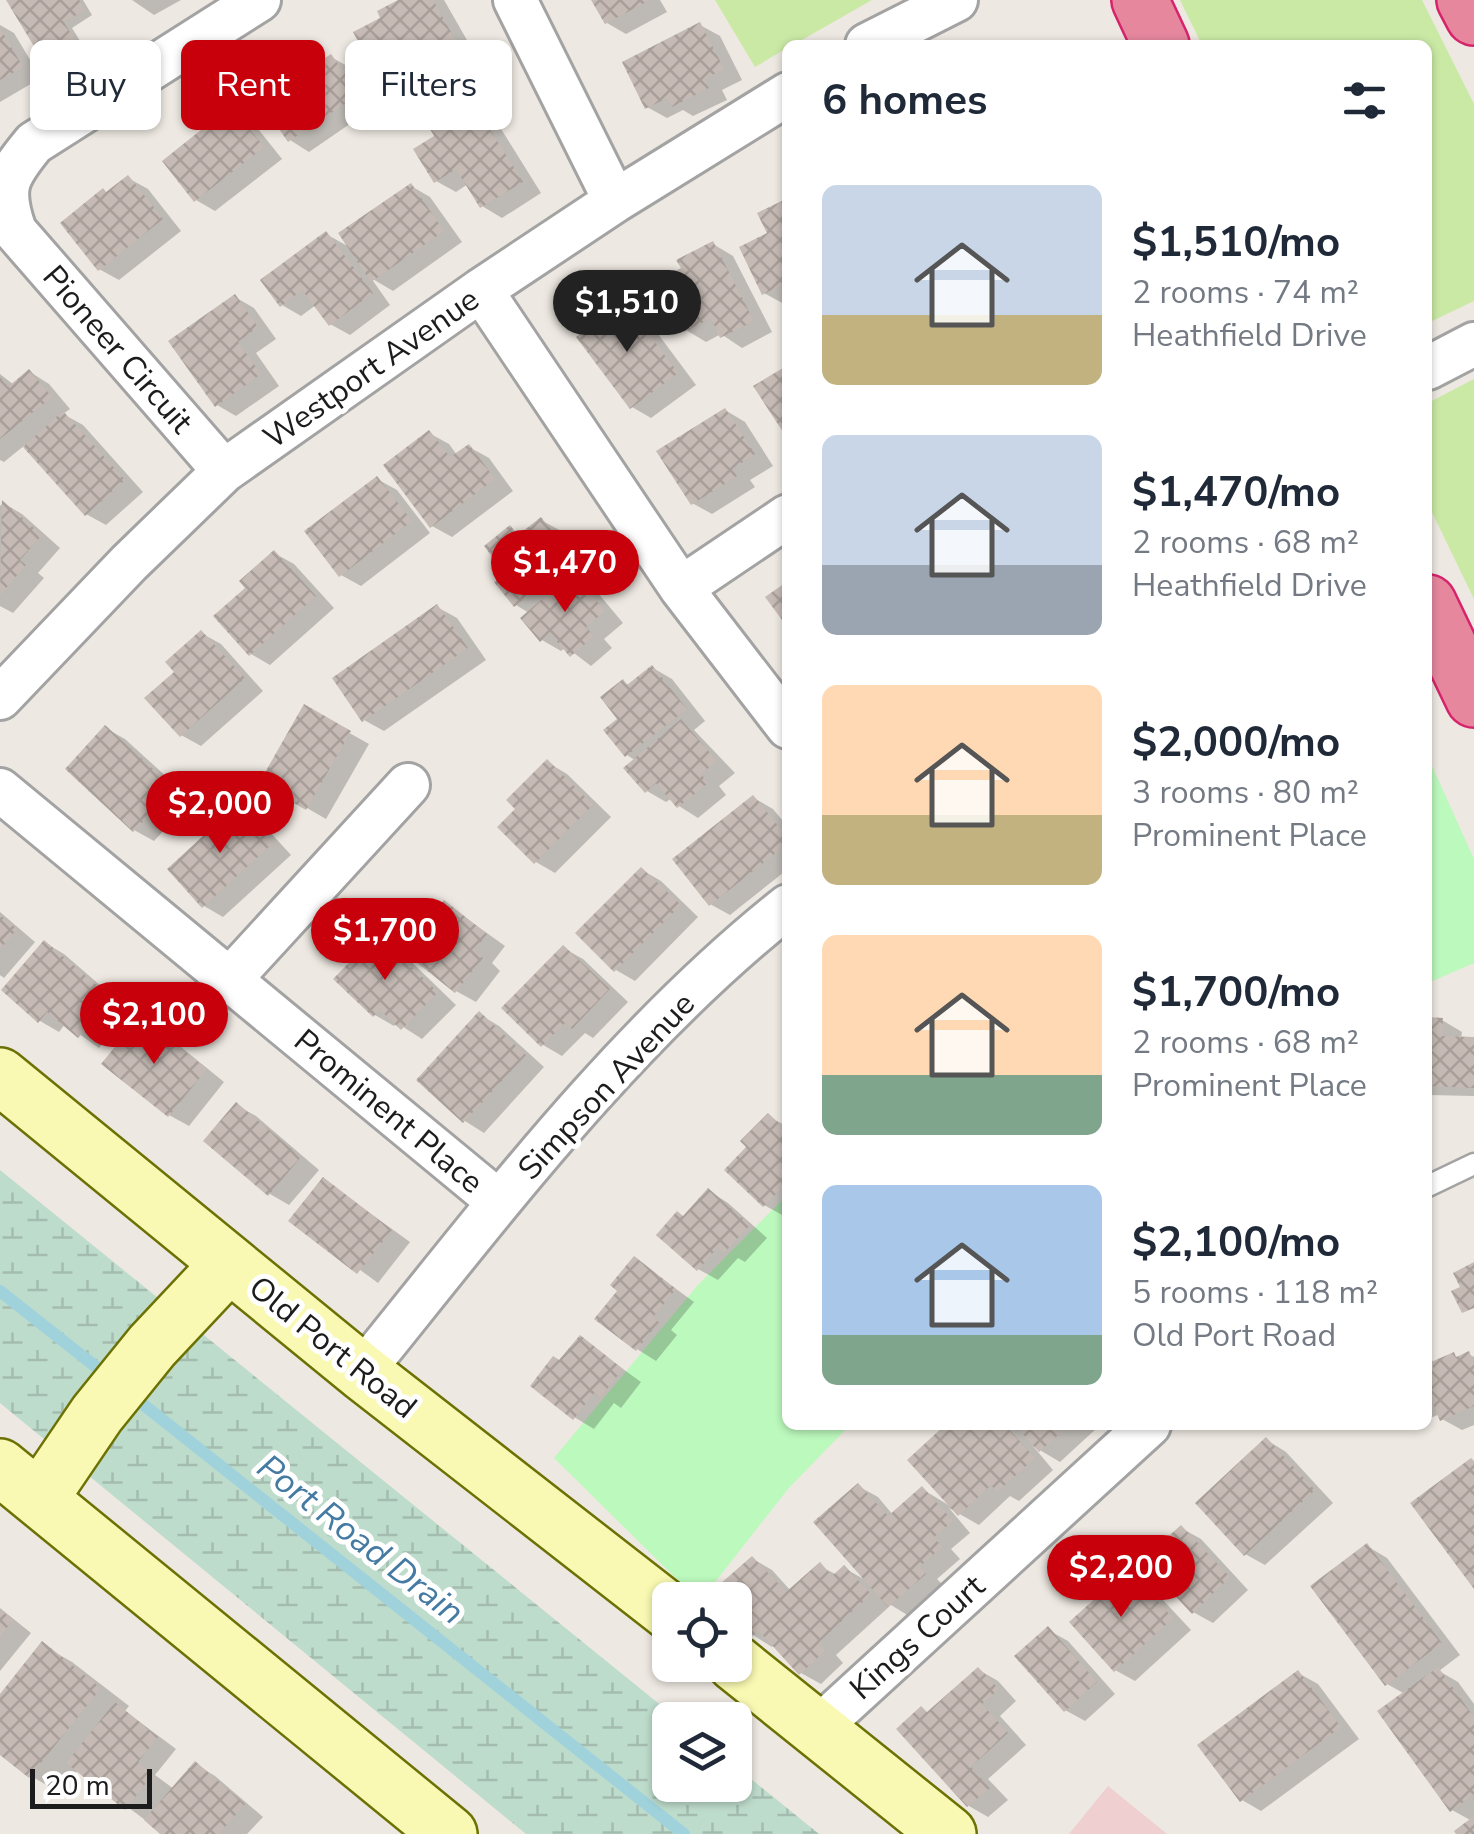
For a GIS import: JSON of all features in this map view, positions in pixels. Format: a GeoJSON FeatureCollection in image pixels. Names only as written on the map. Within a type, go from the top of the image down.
{"type":"FeatureCollection","features":[{"type":"Feature","properties":{"kind":"highway"},"geometry":{"type":"LineString","coordinates":[[1140,0],[1159,40]]}},
{"type":"Feature","properties":{"kind":"highway"},"geometry":{"type":"LineString","coordinates":[[1465,0],[1474,18]]}},
{"type":"Feature","properties":{"kind":"highway"},"geometry":{"type":"LineString","coordinates":[[1432,611],[1472,690]]}},
{"type":"Feature","properties":{"kind":"main road","name":"Old Port Road"},"geometry":{"type":"LineString","coordinates":[[0,1076],[362,1372],[652,1598]]}},
{"type":"Feature","properties":{"kind":"main road"},"geometry":{"type":"LineString","coordinates":[[229,1264],[152,1346],[96,1414],[20,1482],[449,1834]]}},
{"type":"Feature","properties":{"kind":"main road"},"geometry":{"type":"LineString","coordinates":[[752,1676],[948,1834]]}},
{"type":"Feature","properties":{"kind":"street","name":"Pioneer Circuit"},"geometry":{"type":"LineString","coordinates":[[224,471],[15,230],[4,201],[12,170],[34,143],[259,0]]}},
{"type":"Feature","properties":{"kind":"street"},"geometry":{"type":"LineString","coordinates":[[515,0],[616,201]]}},
{"type":"Feature","properties":{"kind":"street"},"geometry":{"type":"LineString","coordinates":[[878,40],[956,0]]}},
{"type":"Feature","properties":{"kind":"street","name":"Westport Avenue"},"geometry":{"type":"LineString","coordinates":[[0,698],[128,564],[224,471],[481,290],[782,98]]}},
{"type":"Feature","properties":{"kind":"street"},"geometry":{"type":"LineString","coordinates":[[481,290],[681,588],[782,719]]}},
{"type":"Feature","properties":{"kind":"street"},"geometry":{"type":"LineString","coordinates":[[1432,366],[1474,344]]}},
{"type":"Feature","properties":{"kind":"street"},"geometry":{"type":"LineString","coordinates":[[681,588],[782,520]]}},
{"type":"Feature","properties":{"kind":"street"},"geometry":{"type":"LineString","coordinates":[[230,979],[408,785]]}},
{"type":"Feature","properties":{"kind":"street","name":"Prominent Place"},"geometry":{"type":"LineString","coordinates":[[0,790],[499,1202]]}},
{"type":"Feature","properties":{"kind":"street","name":"Simpson Avenue"},"geometry":{"type":"LineString","coordinates":[[362,1372],[499,1202],[628,1054],[742,942],[782,911]]}},
{"type":"Feature","properties":{"kind":"street","name":"Kings Court"},"geometry":{"type":"LineString","coordinates":[[818,1728],[1144,1430]]}},
{"type":"Feature","properties":{"kind":"lane"},"geometry":{"type":"LineString","coordinates":[[1432,1184],[1474,1164]]}},
{"type":"Feature","properties":{"kind":"shaded area"},"geometry":{"type":"Polygon","coordinates":[[[1108,1786],[1167,1834],[1069,1834],[1108,1786]]]}},
{"type":"Feature","properties":{"kind":"green space"},"geometry":{"type":"Polygon","coordinates":[[[715,0],[872,0],[802,40],[782,40],[782,51],[755,67],[715,0]]]}},
{"type":"Feature","properties":{"kind":"green space"},"geometry":{"type":"Polygon","coordinates":[[[1180,0],[1422,0],[1474,104],[1474,301],[1432,321],[1432,40],[1200,40],[1180,0]]]}},
{"type":"Feature","properties":{"kind":"green space"},"geometry":{"type":"Polygon","coordinates":[[[1474,379],[1474,599],[1432,512],[1432,401],[1474,379]]]}},
{"type":"Feature","properties":{"kind":"green space"},"geometry":{"type":"Polygon","coordinates":[[[1432,766],[1474,859],[1474,963],[1432,981],[1432,766]]]}},
{"type":"Feature","properties":{"kind":"green space"},"geometry":{"type":"Polygon","coordinates":[[[0,1170],[657,1702],[652,1702],[652,1802],[752,1802],[752,1780],[819,1834],[526,1834],[0,1403],[0,1170]]]}},
{"type":"Feature","properties":{"kind":"green space"},"geometry":{"type":"Polygon","coordinates":[[[782,1200],[782,1430],[845,1430],[788,1489],[715,1582],[680,1582],[554,1458],[697,1286],[782,1200]]]}},
{"type":"Feature","properties":{"kind":"building"},"geometry":{"type":"Polygon","coordinates":[[[6,0],[79,0],[85,10],[64,22],[74,39],[30,40],[6,0]]]}},
{"type":"Feature","properties":{"kind":"building"},"geometry":{"type":"Polygon","coordinates":[[[398,0],[433,0],[455,40],[357,40],[353,32],[380,18],[377,11],[398,0]]]}},
{"type":"Feature","properties":{"kind":"building"},"geometry":{"type":"Polygon","coordinates":[[[591,0],[650,0],[605,24],[591,0]]]}},
{"type":"Feature","properties":{"kind":"building"},"geometry":{"type":"Polygon","coordinates":[[[700,22],[724,69],[704,79],[709,88],[672,107],[667,98],[645,109],[622,62],[700,22]]]}},
{"type":"Feature","properties":{"kind":"building"},"geometry":{"type":"Polygon","coordinates":[[[0,28],[23,67],[0,80],[0,28]]]}},
{"type":"Feature","properties":{"kind":"building"},"geometry":{"type":"Polygon","coordinates":[[[331,54],[345,74],[345,103],[325,117],[325,58],[331,54]]]}},
{"type":"Feature","properties":{"kind":"building"},"geometry":{"type":"Polygon","coordinates":[[[201,130],[250,130],[264,147],[194,202],[162,161],[201,130]]]}},
{"type":"Feature","properties":{"kind":"building"},"geometry":{"type":"Polygon","coordinates":[[[280,130],[306,130],[288,142],[280,130]]]}},
{"type":"Feature","properties":{"kind":"building"},"geometry":{"type":"Polygon","coordinates":[[[431,130],[490,130],[523,182],[480,208],[456,169],[434,183],[413,149],[434,136],[431,130]]]}},
{"type":"Feature","properties":{"kind":"building"},"geometry":{"type":"Polygon","coordinates":[[[128,175],[163,219],[98,271],[60,223],[103,188],[106,192],[128,175]]]}},
{"type":"Feature","properties":{"kind":"building"},"geometry":{"type":"Polygon","coordinates":[[[411,183],[444,231],[371,282],[338,233],[411,183]]]}},
{"type":"Feature","properties":{"kind":"building"},"geometry":{"type":"Polygon","coordinates":[[[782,201],[782,285],[762,295],[739,247],[767,233],[757,213],[782,201]]]}},
{"type":"Feature","properties":{"kind":"building"},"geometry":{"type":"Polygon","coordinates":[[[326,231],[373,293],[329,326],[302,290],[280,307],[260,280],[326,231]]]}},
{"type":"Feature","properties":{"kind":"building"},"geometry":{"type":"Polygon","coordinates":[[[713,241],[754,321],[720,338],[711,318],[684,332],[658,280],[681,268],[676,260],[713,241]]]}},
{"type":"Feature","properties":{"kind":"building"},"geometry":{"type":"Polygon","coordinates":[[[235,294],[258,327],[238,342],[261,374],[215,407],[168,341],[235,294]]]}},
{"type":"Feature","properties":{"kind":"building"},"geometry":{"type":"Polygon","coordinates":[[[624,301],[678,373],[630,409],[576,337],[624,301]]]}},
{"type":"Feature","properties":{"kind":"building"},"geometry":{"type":"Polygon","coordinates":[[[29,369],[52,397],[0,439],[0,377],[8,387],[29,369]]]}},
{"type":"Feature","properties":{"kind":"building"},"geometry":{"type":"Polygon","coordinates":[[[782,369],[782,430],[753,386],[782,369]]]}},
{"type":"Feature","properties":{"kind":"building"},"geometry":{"type":"Polygon","coordinates":[[[725,408],[755,454],[732,469],[737,476],[691,505],[656,451],[725,408]]]}},
{"type":"Feature","properties":{"kind":"building"},"geometry":{"type":"Polygon","coordinates":[[[63,411],[125,480],[85,516],[23,447],[63,411]]]}},
{"type":"Feature","properties":{"kind":"building"},"geometry":{"type":"Polygon","coordinates":[[[429,430],[450,457],[469,444],[495,479],[430,528],[383,465],[429,430]]]}},
{"type":"Feature","properties":{"kind":"building"},"geometry":{"type":"Polygon","coordinates":[[[377,476],[412,521],[339,577],[304,531],[377,476]]]}},
{"type":"Feature","properties":{"kind":"building"},"geometry":{"type":"Polygon","coordinates":[[[2,500],[42,535],[20,560],[26,565],[0,595],[2,500]]]}},
{"type":"Feature","properties":{"kind":"building"},"geometry":{"type":"Polygon","coordinates":[[[541,517],[574,559],[514,607],[494,582],[505,574],[484,546],[510,525],[518,535],[541,517]]]}},
{"type":"Feature","properties":{"kind":"building"},"geometry":{"type":"Polygon","coordinates":[[[274,550],[316,596],[249,656],[213,616],[245,588],[239,581],[274,550]]]}},
{"type":"Feature","properties":{"kind":"building"},"geometry":{"type":"Polygon","coordinates":[[[573,573],[605,611],[586,627],[594,636],[570,657],[550,633],[540,642],[520,618],[573,573]]]}},
{"type":"Feature","properties":{"kind":"building"},"geometry":{"type":"Polygon","coordinates":[[[782,585],[782,620],[765,597],[782,585]]]}},
{"type":"Feature","properties":{"kind":"building"},"geometry":{"type":"Polygon","coordinates":[[[437,604],[468,648],[362,722],[332,678],[437,604]]]}},
{"type":"Feature","properties":{"kind":"building"},"geometry":{"type":"Polygon","coordinates":[[[201,630],[245,678],[180,737],[144,698],[174,672],[165,662],[201,630]]]}},
{"type":"Feature","properties":{"kind":"building"},"geometry":{"type":"Polygon","coordinates":[[[652,665],[687,709],[625,757],[603,730],[617,719],[600,697],[623,679],[627,685],[652,665]]]}},
{"type":"Feature","properties":{"kind":"building"},"geometry":{"type":"Polygon","coordinates":[[[304,704],[351,731],[306,810],[259,783],[304,704]]]}},
{"type":"Feature","properties":{"kind":"building"},"geometry":{"type":"Polygon","coordinates":[[[681,719],[717,761],[701,774],[708,783],[677,808],[656,783],[645,793],[623,768],[681,719]]]}},
{"type":"Feature","properties":{"kind":"building"},"geometry":{"type":"Polygon","coordinates":[[[105,725],[174,788],[133,832],[65,769],[105,725]]]}},
{"type":"Feature","properties":{"kind":"building"},"geometry":{"type":"Polygon","coordinates":[[[547,759],[593,805],[534,864],[497,827],[515,809],[506,800],[547,759]]]}},
{"type":"Feature","properties":{"kind":"building"},"geometry":{"type":"Polygon","coordinates":[[[753,795],[782,831],[782,848],[709,906],[672,859],[753,795]]]}},
{"type":"Feature","properties":{"kind":"building"},"geometry":{"type":"Polygon","coordinates":[[[238,804],[273,843],[202,908],[167,869],[238,804]]]}},
{"type":"Feature","properties":{"kind":"building"},"geometry":{"type":"Polygon","coordinates":[[[641,867],[681,905],[614,972],[575,933],[641,867]]]}},
{"type":"Feature","properties":{"kind":"building"},"geometry":{"type":"Polygon","coordinates":[[[444,900],[487,934],[474,951],[483,958],[455,993],[381,934],[407,902],[429,919],[444,900]]]}},
{"type":"Feature","properties":{"kind":"building"},"geometry":{"type":"Polygon","coordinates":[[[0,915],[17,929],[0,949],[0,915]]]}},
{"type":"Feature","properties":{"kind":"building"},"geometry":{"type":"Polygon","coordinates":[[[377,934],[438,992],[401,1030],[380,1010],[373,1017],[333,979],[377,934]]]}},
{"type":"Feature","properties":{"kind":"building"},"geometry":{"type":"Polygon","coordinates":[[[44,940],[113,999],[78,1038],[47,1012],[38,1023],[1,990],[44,940]]]}},
{"type":"Feature","properties":{"kind":"building"},"geometry":{"type":"Polygon","coordinates":[[[563,945],[610,989],[572,1029],[566,1022],[541,1047],[501,1008],[563,945]]]}},
{"type":"Feature","properties":{"kind":"building"},"geometry":{"type":"Polygon","coordinates":[[[479,1011],[526,1055],[463,1123],[416,1080],[479,1011]]]}},
{"type":"Feature","properties":{"kind":"building"},"geometry":{"type":"Polygon","coordinates":[[[140,1016],[207,1069],[168,1117],[101,1064],[140,1016]]]}},
{"type":"Feature","properties":{"kind":"building"},"geometry":{"type":"Polygon","coordinates":[[[1432,1017],[1443,1018],[1442,1036],[1474,1037],[1474,1088],[1432,1086],[1432,1017]]]}},
{"type":"Feature","properties":{"kind":"building"},"geometry":{"type":"Polygon","coordinates":[[[236,1102],[301,1157],[268,1196],[203,1141],[236,1102]]]}},
{"type":"Feature","properties":{"kind":"building"},"geometry":{"type":"Polygon","coordinates":[[[768,1113],[782,1126],[782,1188],[763,1207],[724,1170],[746,1147],[740,1141],[768,1113]]]}},
{"type":"Feature","properties":{"kind":"building"},"geometry":{"type":"Polygon","coordinates":[[[323,1177],[392,1230],[357,1274],[288,1221],[323,1177]]]}},
{"type":"Feature","properties":{"kind":"building"},"geometry":{"type":"Polygon","coordinates":[[[708,1188],[750,1225],[724,1253],[718,1247],[697,1271],[656,1235],[677,1211],[683,1216],[708,1188]]]}},
{"type":"Feature","properties":{"kind":"building"},"geometry":{"type":"Polygon","coordinates":[[[634,1256],[676,1289],[653,1317],[659,1322],[636,1351],[594,1319],[617,1291],[610,1285],[634,1256]]]}},
{"type":"Feature","properties":{"kind":"building"},"geometry":{"type":"Polygon","coordinates":[[[1474,1262],[1474,1308],[1462,1313],[1451,1291],[1460,1287],[1453,1273],[1474,1262]]]}},
{"type":"Feature","properties":{"kind":"building"},"geometry":{"type":"Polygon","coordinates":[[[580,1335],[623,1369],[600,1398],[594,1393],[573,1420],[530,1386],[553,1356],[559,1360],[580,1335]]]}},
{"type":"Feature","properties":{"kind":"building"},"geometry":{"type":"Polygon","coordinates":[[[1469,1351],[1474,1363],[1474,1406],[1440,1421],[1432,1401],[1432,1362],[1454,1352],[1456,1357],[1469,1351]]]}},
{"type":"Feature","properties":{"kind":"building"},"geometry":{"type":"Polygon","coordinates":[[[940,1430],[1010,1430],[1035,1458],[997,1492],[991,1485],[958,1516],[907,1460],[940,1430]]]}},
{"type":"Feature","properties":{"kind":"building"},"geometry":{"type":"Polygon","coordinates":[[[1019,1430],[1063,1430],[1039,1452],[1019,1430]]]}},
{"type":"Feature","properties":{"kind":"building"},"geometry":{"type":"Polygon","coordinates":[[[1266,1437],[1315,1490],[1244,1556],[1195,1503],[1266,1437]]]}},
{"type":"Feature","properties":{"kind":"building"},"geometry":{"type":"Polygon","coordinates":[[[1471,1458],[1474,1461],[1474,1589],[1410,1503],[1471,1458]]]}},
{"type":"Feature","properties":{"kind":"building"},"geometry":{"type":"Polygon","coordinates":[[[858,1483],[888,1516],[922,1486],[953,1521],[934,1537],[942,1547],[919,1567],[926,1574],[888,1607],[813,1522],[858,1483]]]}},
{"type":"Feature","properties":{"kind":"building"},"geometry":{"type":"Polygon","coordinates":[[[1181,1525],[1230,1577],[1192,1614],[1142,1560],[1181,1525]]]}},
{"type":"Feature","properties":{"kind":"building"},"geometry":{"type":"Polygon","coordinates":[[[1367,1543],[1442,1643],[1385,1686],[1310,1586],[1367,1543]]]}},
{"type":"Feature","properties":{"kind":"building"},"geometry":{"type":"Polygon","coordinates":[[[752,1556],[786,1592],[820,1562],[832,1576],[844,1565],[871,1594],[818,1643],[825,1651],[799,1675],[759,1631],[752,1636],[752,1582],[722,1582],[752,1556]]]}},
{"type":"Feature","properties":{"kind":"building"},"geometry":{"type":"Polygon","coordinates":[[[1128,1569],[1173,1618],[1114,1672],[1069,1622],[1128,1569]]]}},
{"type":"Feature","properties":{"kind":"building"},"geometry":{"type":"Polygon","coordinates":[[[0,1610],[13,1620],[0,1636],[0,1610]]]}},
{"type":"Feature","properties":{"kind":"building"},"geometry":{"type":"Polygon","coordinates":[[[1048,1626],[1097,1682],[1064,1712],[1014,1656],[1048,1626]]]}},
{"type":"Feature","properties":{"kind":"building"},"geometry":{"type":"Polygon","coordinates":[[[42,1641],[101,1688],[29,1778],[0,1755],[0,1694],[42,1641]]]}},
{"type":"Feature","properties":{"kind":"building"},"geometry":{"type":"Polygon","coordinates":[[[978,1667],[999,1689],[982,1704],[1008,1733],[971,1767],[990,1788],[967,1807],[896,1729],[921,1706],[927,1712],[978,1667]]]}},
{"type":"Feature","properties":{"kind":"building"},"geometry":{"type":"Polygon","coordinates":[[[1438,1667],[1474,1717],[1474,1794],[1450,1812],[1377,1711],[1438,1667]]]}},
{"type":"Feature","properties":{"kind":"building"},"geometry":{"type":"Polygon","coordinates":[[[1298,1670],[1341,1727],[1240,1802],[1197,1745],[1298,1670]]]}},
{"type":"Feature","properties":{"kind":"building"},"geometry":{"type":"Polygon","coordinates":[[[115,1702],[158,1737],[138,1762],[153,1774],[125,1810],[66,1763],[115,1702]]]}},
{"type":"Feature","properties":{"kind":"building"},"geometry":{"type":"Polygon","coordinates":[[[195,1761],[245,1804],[219,1834],[160,1834],[144,1820],[195,1761]]]}},
{"type":"Feature","properties":{"kind":"building"},"geometry":{"type":"Polygon","coordinates":[[[1474,1816],[1474,1834],[1456,1834],[1454,1831],[1474,1816]]]}},
{"type":"Feature","properties":{"kind":"waterway","name":"Port Road Drain"},"geometry":{"type":"LineString","coordinates":[[0,1291],[110,1378]]}},
{"type":"Feature","properties":{"kind":"waterway","name":"Port Road Drain"},"geometry":{"type":"LineString","coordinates":[[130,1394],[684,1834]]}}]}
